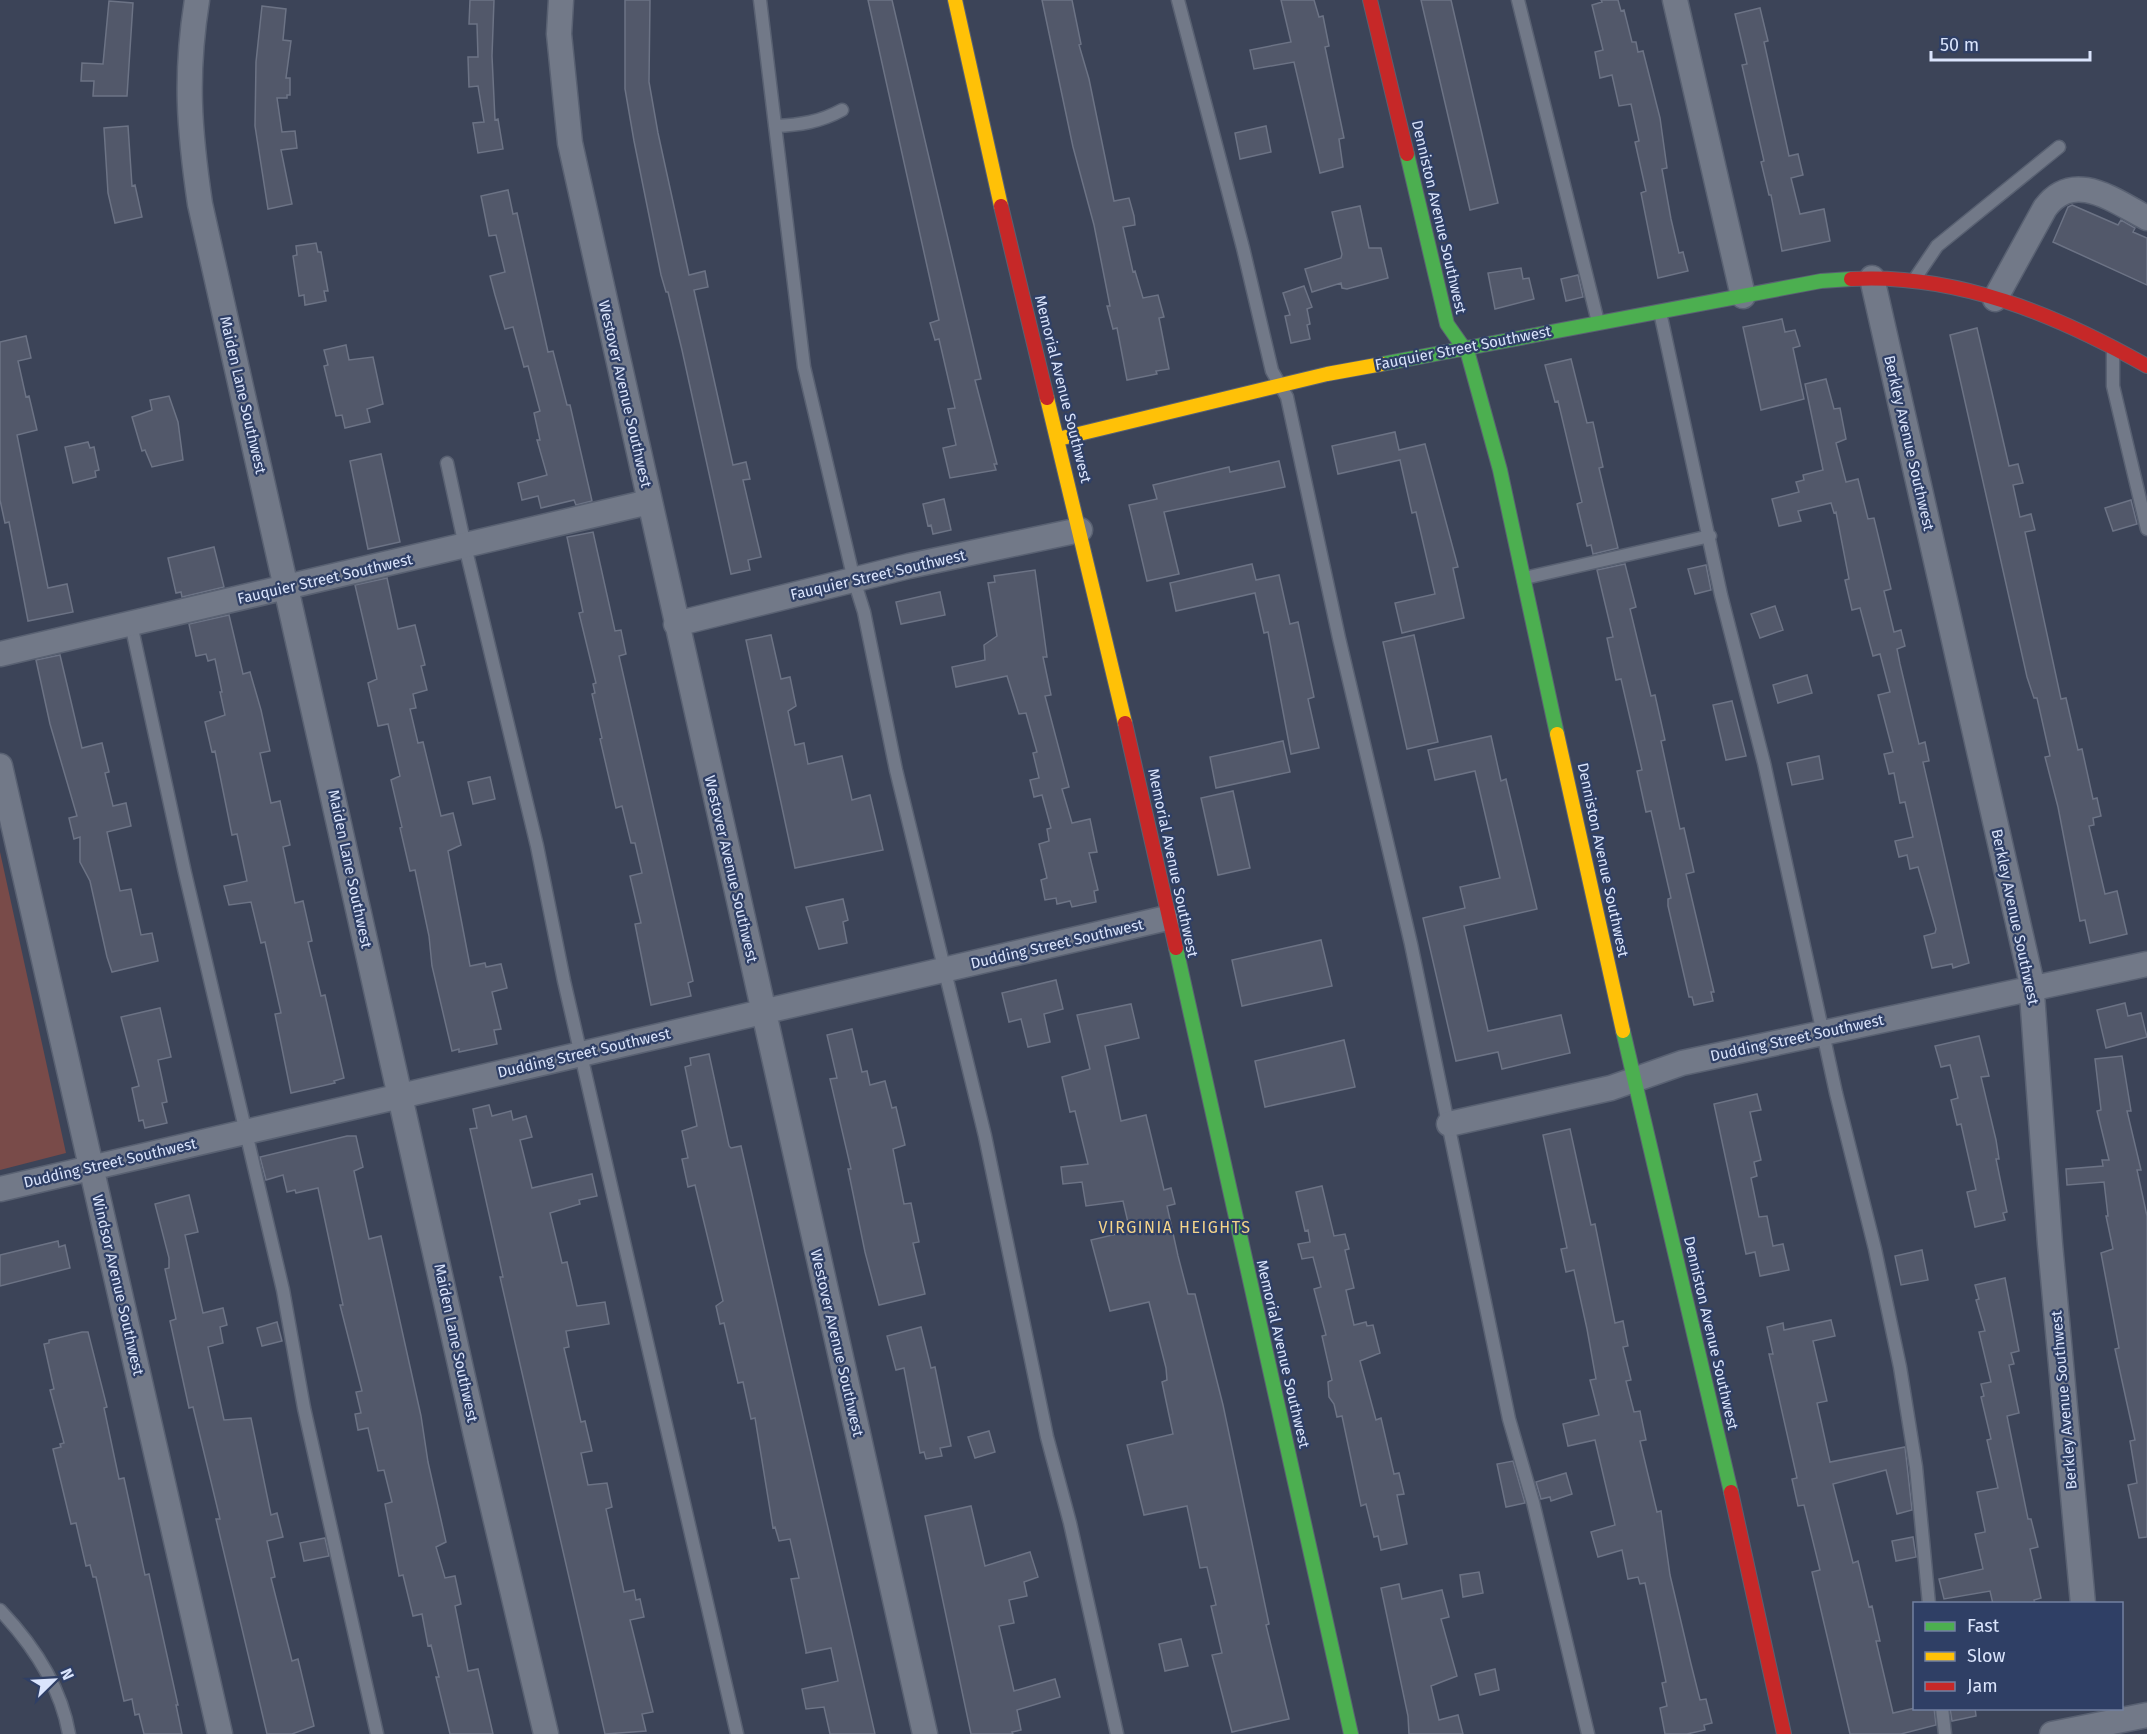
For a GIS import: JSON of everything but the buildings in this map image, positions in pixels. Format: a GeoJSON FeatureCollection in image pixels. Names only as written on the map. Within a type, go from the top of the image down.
{"type":"FeatureCollection","features":[{"type":"Feature","properties":{"kind":"street","name":"Maiden Lane Southwest"},"geometry":{"type":"LineString","coordinates":[[197,0],[188,83],[195,171],[285,589],[546,1734]]}},
{"type":"Feature","properties":{"kind":"street","name":"Westover Avenue Southwest"},"geometry":{"type":"LineString","coordinates":[[561,0],[559,33],[570,143],[925,1734]]}},
{"type":"Feature","properties":{"kind":"street","name":"Memorial Avenue Southwest"},"geometry":{"type":"LineString","coordinates":[[955,0],[993,174],[1080,530],[1351,1734]]}},
{"type":"Feature","properties":{"kind":"street","name":"Denniston Avenue Southwest"},"geometry":{"type":"LineString","coordinates":[[1370,0],[1447,324],[1464,348],[1475,374],[1491,438],[1784,1734]]}},
{"type":"Feature","properties":{"kind":"street"},"geometry":{"type":"LineString","coordinates":[[1675,0],[1743,296]]}},
{"type":"Feature","properties":{"kind":"street"},"geometry":{"type":"LineString","coordinates":[[1995,299],[2045,208],[2052,199],[2064,191],[2078,188],[2090,189],[2147,218]]}},
{"type":"Feature","properties":{"kind":"street","name":"Fauquier Street Southwest"},"geometry":{"type":"LineString","coordinates":[[1058,439],[1280,385],[1821,281],[1872,278],[1913,281],[1995,299],[2042,315],[2114,346],[2147,366]]}},
{"type":"Feature","properties":{"kind":"street","name":"Berkley Avenue Southwest"},"geometry":{"type":"LineString","coordinates":[[1872,278],[2032,988],[2050,1244],[2083,1602]]}},
{"type":"Feature","properties":{"kind":"street","name":"Fauquier Street Southwest"},"geometry":{"type":"LineString","coordinates":[[0,654],[650,502]]}},
{"type":"Feature","properties":{"kind":"street","name":"Fauquier Street Southwest"},"geometry":{"type":"LineString","coordinates":[[676,624],[854,580],[1080,530]]}},
{"type":"Feature","properties":{"kind":"street","name":"Windsor Avenue Southwest"},"geometry":{"type":"LineString","coordinates":[[0,766],[220,1734]]}},
{"type":"Feature","properties":{"kind":"street","name":"Dudding Street Southwest"},"geometry":{"type":"LineString","coordinates":[[0,1189],[1167,918]]}},
{"type":"Feature","properties":{"kind":"street","name":"Dudding Street Southwest"},"geometry":{"type":"LineString","coordinates":[[1449,1124],[1611,1088],[1682,1063],[1823,1031],[2147,964]]}},
{"type":"Feature","properties":{"kind":"street"},"geometry":{"type":"LineString","coordinates":[[2052,1734],[2096,1722],[2147,1714]]}},
{"type":"Feature","properties":{"kind":"lane"},"geometry":{"type":"LineString","coordinates":[[760,0],[804,367],[854,580],[864,612],[896,770],[985,1136],[1047,1437],[1070,1523],[1117,1734]]}},
{"type":"Feature","properties":{"kind":"lane"},"geometry":{"type":"LineString","coordinates":[[1178,0],[1243,248],[1272,371],[1287,397],[1449,1124],[1464,1209],[1509,1419],[1533,1502],[1588,1734]]}},
{"type":"Feature","properties":{"kind":"lane"},"geometry":{"type":"LineString","coordinates":[[1518,0],[1598,323]]}},
{"type":"Feature","properties":{"kind":"lane"},"geometry":{"type":"LineString","coordinates":[[775,126],[801,125],[826,118],[842,110]]}},
{"type":"Feature","properties":{"kind":"lane"},"geometry":{"type":"LineString","coordinates":[[1913,281],[1922,264],[1937,246],[2059,147]]}},
{"type":"Feature","properties":{"kind":"lane"},"geometry":{"type":"LineString","coordinates":[[1660,311],[1721,595],[1764,764],[1900,1367],[1916,1467],[1929,1602]]}},
{"type":"Feature","properties":{"kind":"lane"},"geometry":{"type":"LineString","coordinates":[[2114,346],[2111,366],[2113,386],[2147,529]]}},
{"type":"Feature","properties":{"kind":"lane"},"geometry":{"type":"LineString","coordinates":[[447,463],[537,846],[581,1053],[736,1734]]}},
{"type":"Feature","properties":{"kind":"lane"},"geometry":{"type":"LineString","coordinates":[[1523,578],[1710,536]]}},
{"type":"Feature","properties":{"kind":"lane"},"geometry":{"type":"LineString","coordinates":[[131,624],[185,873],[283,1290],[304,1408],[376,1734]]}},
{"type":"Feature","properties":{"kind":"lane"},"geometry":{"type":"LineString","coordinates":[[0,1610],[39,1660],[60,1698],[69,1734]]}},
{"type":"Feature","properties":{"kind":"lane"},"geometry":{"type":"LineString","coordinates":[[1942,1710],[1946,1734]]}},
{"type":"Feature","properties":{"kind":"shaded area"},"geometry":{"type":"Polygon","coordinates":[[[0,852],[66,1153],[0,1170],[0,852]]]}},
{"type":"Feature","properties":{"kind":"traffic: fast"},"geometry":{"type":"LineString","coordinates":[[1407,154],[1447,324],[1468,354],[1500,470],[1557,734]]}},
{"type":"Feature","properties":{"kind":"traffic: fast"},"geometry":{"type":"LineString","coordinates":[[1382,364],[1821,281],[1851,279]]}},
{"type":"Feature","properties":{"kind":"traffic: fast"},"geometry":{"type":"LineString","coordinates":[[1176,948],[1351,1734]]}},
{"type":"Feature","properties":{"kind":"traffic: fast"},"geometry":{"type":"LineString","coordinates":[[1623,1031],[1731,1492]]}},
{"type":"Feature","properties":{"kind":"traffic: slow"},"geometry":{"type":"LineString","coordinates":[[955,0],[1001,206]]}},
{"type":"Feature","properties":{"kind":"traffic: slow"},"geometry":{"type":"LineString","coordinates":[[1058,439],[1327,374],[1382,364]]}},
{"type":"Feature","properties":{"kind":"traffic: slow"},"geometry":{"type":"LineString","coordinates":[[1047,398],[1125,723]]}},
{"type":"Feature","properties":{"kind":"traffic: slow"},"geometry":{"type":"LineString","coordinates":[[1557,734],[1623,1031]]}},
{"type":"Feature","properties":{"kind":"traffic: jam"},"geometry":{"type":"LineString","coordinates":[[1370,0],[1407,154]]}},
{"type":"Feature","properties":{"kind":"traffic: jam"},"geometry":{"type":"LineString","coordinates":[[1001,206],[1047,398]]}},
{"type":"Feature","properties":{"kind":"traffic: jam"},"geometry":{"type":"LineString","coordinates":[[1851,279],[1890,279],[1968,290],[2042,314],[2113,347],[2147,366]]}},
{"type":"Feature","properties":{"kind":"traffic: jam"},"geometry":{"type":"LineString","coordinates":[[1125,723],[1176,948]]}},
{"type":"Feature","properties":{"kind":"traffic: jam"},"geometry":{"type":"LineString","coordinates":[[1731,1492],[1784,1734]]}},
{"type":"Feature","properties":{"kind":"district","name":"VIRGINIA HEIGHTS"},"geometry":{"type":"Point","coordinates":[1175,1227]}}]}
